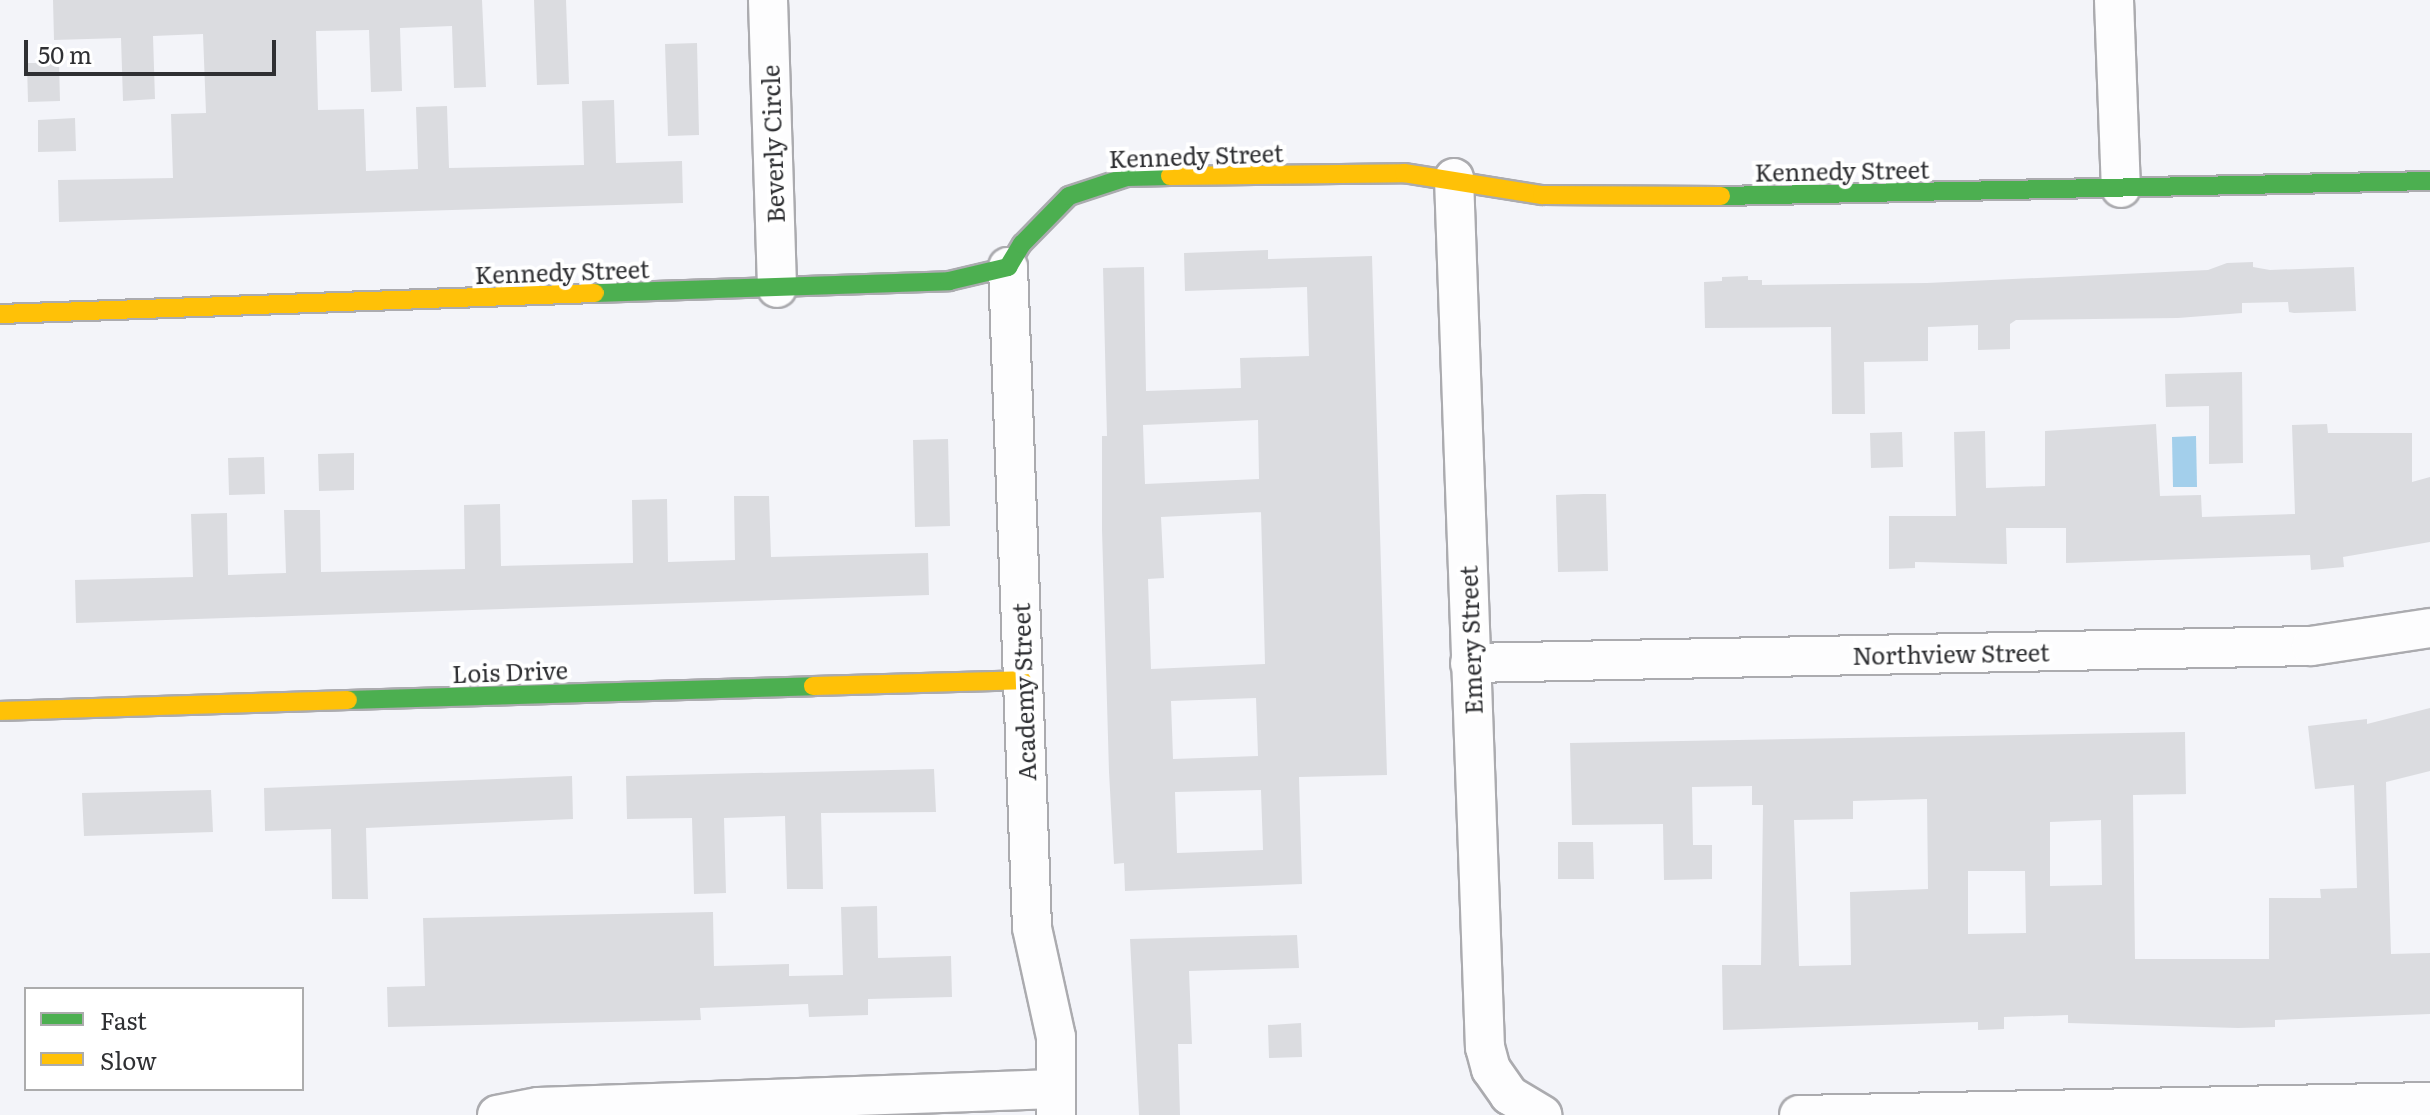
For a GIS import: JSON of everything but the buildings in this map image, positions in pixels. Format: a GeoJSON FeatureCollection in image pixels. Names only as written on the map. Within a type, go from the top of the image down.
{"type":"FeatureCollection","features":[{"type":"Feature","properties":{"kind":"street","name":"Beverly Circle"},"geometry":{"type":"LineString","coordinates":[[768,0],[777,288]]}},
{"type":"Feature","properties":{"kind":"street"},"geometry":{"type":"LineString","coordinates":[[2114,0],[2121,188]]}},
{"type":"Feature","properties":{"kind":"street","name":"Kennedy Street"},"geometry":{"type":"LineString","coordinates":[[0,314],[949,281],[1008,267],[1022,244],[1069,196],[1107,180],[1342,173],[1454,178],[1542,195],[1633,197],[2430,181]]}},
{"type":"Feature","properties":{"kind":"street","name":"Emery Street"},"geometry":{"type":"LineString","coordinates":[[1454,178],[1485,1047],[1491,1069],[1509,1095],[1542,1115]]}},
{"type":"Feature","properties":{"kind":"street","name":"Academy Street"},"geometry":{"type":"LineString","coordinates":[[1008,267],[1032,928],[1056,1037],[1055,1102]]}},
{"type":"Feature","properties":{"kind":"street","name":"Northview Street"},"geometry":{"type":"LineString","coordinates":[[1470,663],[2311,646],[2430,628]]}},
{"type":"Feature","properties":{"kind":"street","name":"Lois Drive"},"geometry":{"type":"LineString","coordinates":[[0,711],[1022,680]]}},
{"type":"Feature","properties":{"kind":"street"},"geometry":{"type":"LineString","coordinates":[[497,1115],[538,1107],[1055,1102]]}},
{"type":"Feature","properties":{"kind":"street"},"geometry":{"type":"LineString","coordinates":[[1799,1115],[2155,1111],[2430,1102]]}},
{"type":"Feature","properties":{"kind":"water"},"geometry":{"type":"Polygon","coordinates":[[[2196,436],[2197,487],[2173,487],[2172,437],[2196,436]]]}},
{"type":"Feature","properties":{"kind":"traffic: fast"},"geometry":{"type":"LineString","coordinates":[[595,293],[949,281],[1008,267],[1022,244],[1069,196],[1127,177],[1170,176]]}},
{"type":"Feature","properties":{"kind":"traffic: fast"},"geometry":{"type":"LineString","coordinates":[[1721,196],[2430,181]]}},
{"type":"Feature","properties":{"kind":"traffic: fast"},"geometry":{"type":"LineString","coordinates":[[348,700],[813,686]]}},
{"type":"Feature","properties":{"kind":"traffic: slow"},"geometry":{"type":"LineString","coordinates":[[1170,176],[1404,173],[1542,195],[1721,196]]}},
{"type":"Feature","properties":{"kind":"traffic: slow"},"geometry":{"type":"LineString","coordinates":[[0,314],[595,293]]}},
{"type":"Feature","properties":{"kind":"traffic: slow"},"geometry":{"type":"LineString","coordinates":[[813,686],[1022,680]]}},
{"type":"Feature","properties":{"kind":"traffic: slow"},"geometry":{"type":"LineString","coordinates":[[0,711],[348,700]]}}]}
